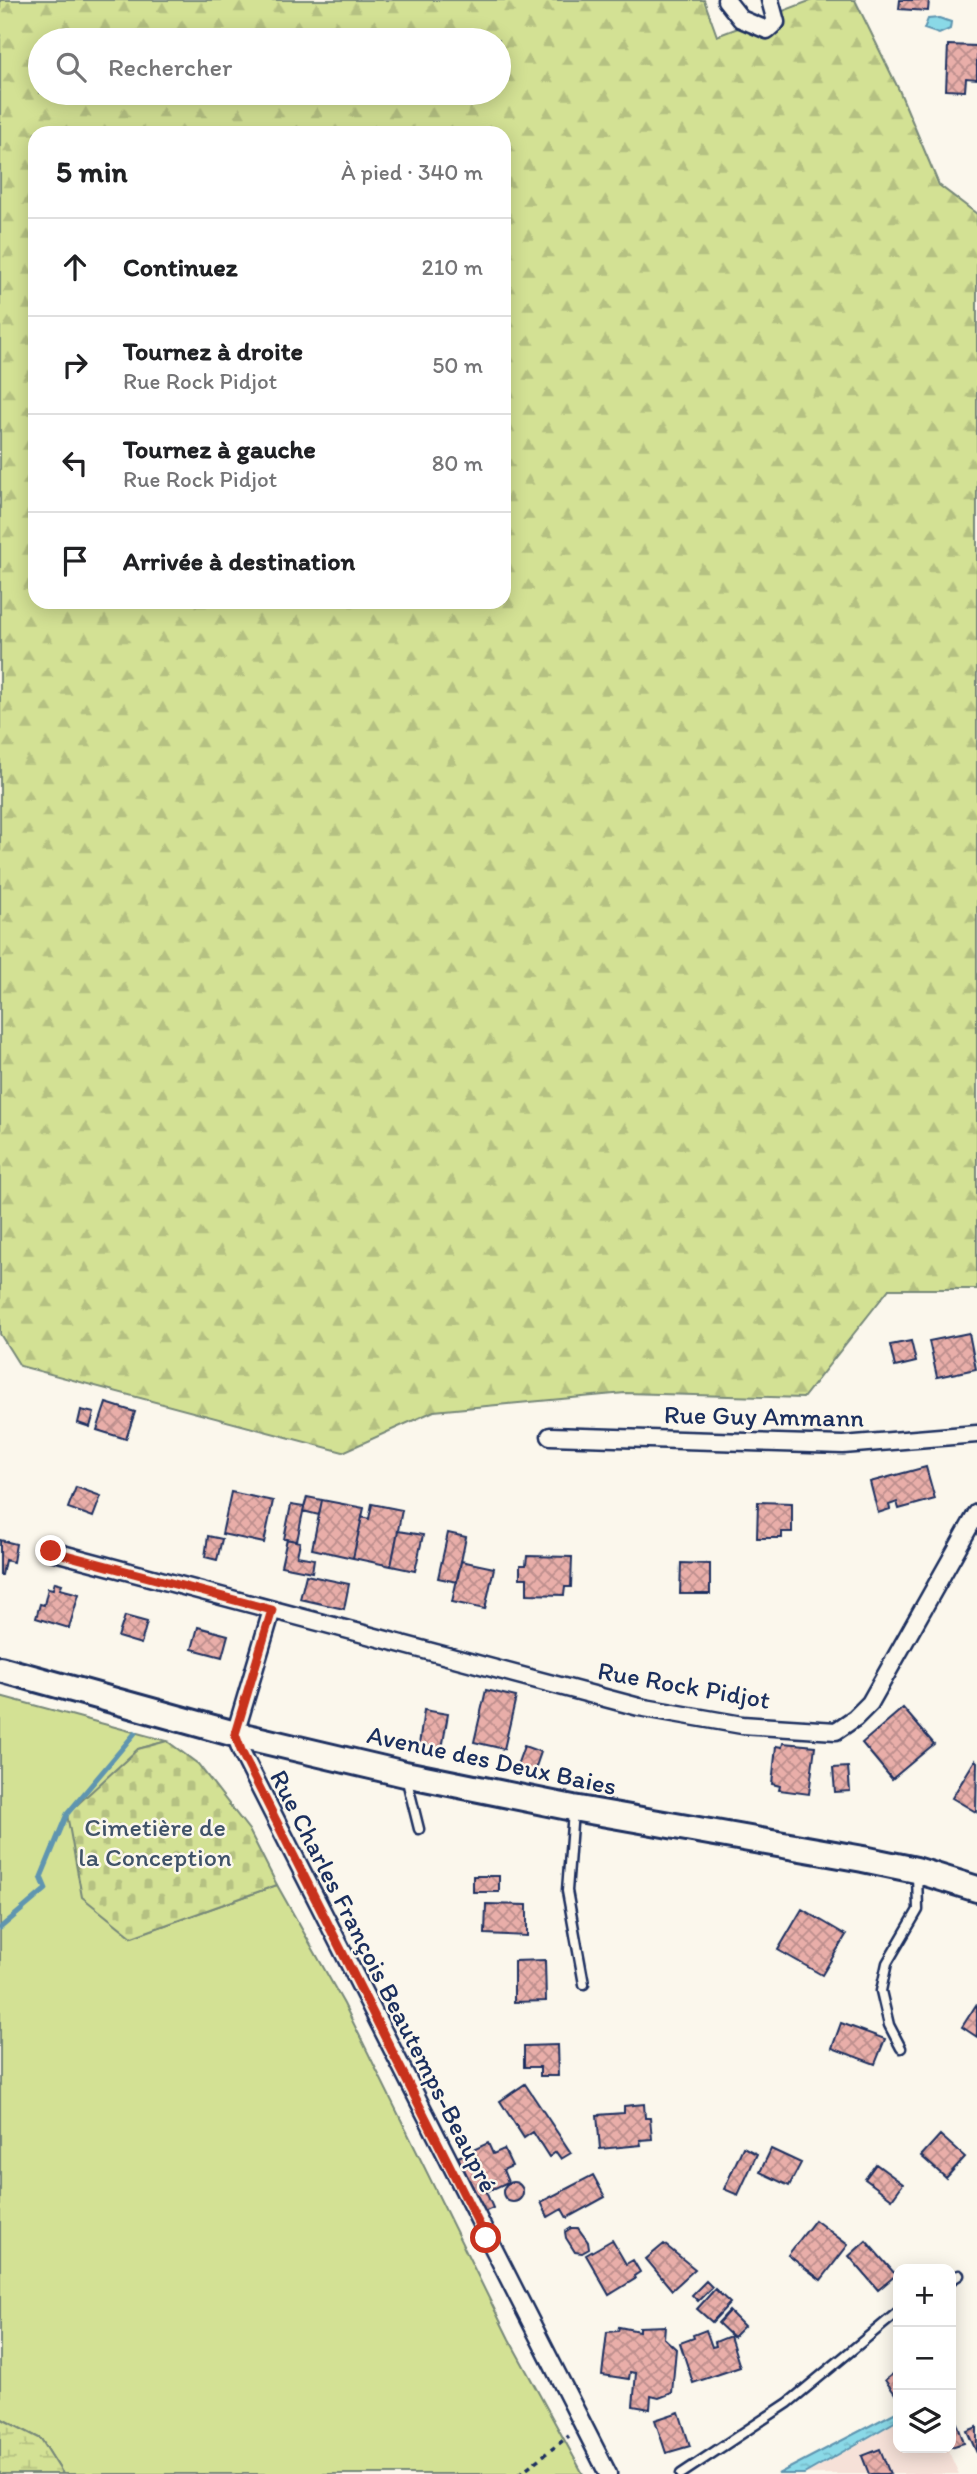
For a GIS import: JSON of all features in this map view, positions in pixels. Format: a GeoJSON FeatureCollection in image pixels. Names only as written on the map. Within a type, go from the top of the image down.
{"type":"FeatureCollection","features":[{"type":"Feature","properties":{"kind":"main road","name":"Avenue des Deux Baies"},"geometry":{"type":"LineString","coordinates":[[0,1669],[235,1734],[405,1774],[573,1808],[916,1870],[977,1889]]}},
{"type":"Feature","properties":{"kind":"street"},"geometry":{"type":"LineString","coordinates":[[726,0],[741,19],[767,30],[776,22],[771,0]]}},
{"type":"Feature","properties":{"kind":"street","name":"Rue Guy Ammann"},"geometry":{"type":"LineString","coordinates":[[550,1436],[843,1445],[977,1434]]}},
{"type":"Feature","properties":{"kind":"street","name":"Rue Rock Pidjot"},"geometry":{"type":"LineString","coordinates":[[51,1551],[639,1707],[742,1724],[836,1731],[870,1703],[977,1513]]}},
{"type":"Feature","properties":{"kind":"street"},"geometry":{"type":"LineString","coordinates":[[235,1734],[272,1610]]}},
{"type":"Feature","properties":{"kind":"street","name":"Rue Charles François Beautemps-Beaupré"},"geometry":{"type":"LineString","coordinates":[[235,1734],[248,1766],[480,2225],[585,2424],[608,2474]]}},
{"type":"Feature","properties":{"kind":"lane"},"geometry":{"type":"LineString","coordinates":[[405,1774],[419,1829]]}},
{"type":"Feature","properties":{"kind":"lane"},"geometry":{"type":"LineString","coordinates":[[573,1808],[567,1891],[584,1984]]}},
{"type":"Feature","properties":{"kind":"lane"},"geometry":{"type":"LineString","coordinates":[[901,2048],[889,2025],[881,1991],[887,1963],[918,1910],[916,1870]]}},
{"type":"Feature","properties":{"kind":"lane"},"geometry":{"type":"LineString","coordinates":[[681,2474],[788,2403],[893,2316]]}},
{"type":"Feature","properties":{"kind":"path"},"geometry":{"type":"LineString","coordinates":[[519,2474],[585,2424]]}},
{"type":"Feature","properties":{"kind":"shaded area"},"geometry":{"type":"Polygon","coordinates":[[[893,2424],[893,2453],[949,2453],[959,2474],[806,2474],[893,2424]]]}},
{"type":"Feature","properties":{"kind":"green space"},"geometry":{"type":"Polygon","coordinates":[[[0,0],[704,0],[717,36],[812,0],[855,0],[899,90],[939,185],[977,214],[977,1289],[889,1289],[803,1398],[625,1393],[434,1411],[343,1452],[20,1366],[0,1334],[0,0]]]}},
{"type":"Feature","properties":{"kind":"green space"},"geometry":{"type":"Polygon","coordinates":[[[0,1696],[167,1741],[138,1749],[131,1937],[277,1885],[344,2004],[509,2339],[583,2474],[63,2474],[41,2439],[0,2418],[0,1696]]]}},
{"type":"Feature","properties":{"kind":"green space","name":"Cimetière de la Conception"},"geometry":{"type":"Polygon","coordinates":[[[167,1741],[198,1764],[249,1830],[277,1885],[132,1937],[82,1897],[67,1814],[138,1749],[167,1741]]]}},
{"type":"Feature","properties":{"kind":"green space"},"geometry":{"type":"Polygon","coordinates":[[[0,2418],[41,2439],[63,2474],[0,2474],[0,2418]]]}},
{"type":"Feature","properties":{"kind":"water"},"geometry":{"type":"Polygon","coordinates":[[[939,18],[951,22],[950,29],[939,34],[924,29],[928,19],[939,18]]]}},
{"type":"Feature","properties":{"kind":"water"},"geometry":{"type":"Polygon","coordinates":[[[893,2414],[893,2423],[804,2474],[778,2474],[893,2414]]]}},
{"type":"Feature","properties":{"kind":"building"},"geometry":{"type":"Polygon","coordinates":[[[900,0],[929,0],[928,11],[899,9],[900,0]]]}},
{"type":"Feature","properties":{"kind":"building"},"geometry":{"type":"Polygon","coordinates":[[[948,45],[977,46],[977,79],[966,78],[965,91],[946,90],[948,45]]]}},
{"type":"Feature","properties":{"kind":"building"},"geometry":{"type":"Polygon","coordinates":[[[969,1333],[976,1369],[937,1377],[929,1341],[969,1333]]]}},
{"type":"Feature","properties":{"kind":"building"},"geometry":{"type":"Polygon","coordinates":[[[911,1341],[916,1362],[895,1367],[890,1345],[911,1341]]]}},
{"type":"Feature","properties":{"kind":"building"},"geometry":{"type":"Polygon","coordinates":[[[106,1403],[135,1412],[126,1439],[97,1430],[106,1403]]]}},
{"type":"Feature","properties":{"kind":"building"},"geometry":{"type":"Polygon","coordinates":[[[81,1410],[94,1413],[90,1427],[78,1423],[81,1410]]]}},
{"type":"Feature","properties":{"kind":"building"},"geometry":{"type":"Polygon","coordinates":[[[926,1467],[935,1499],[899,1509],[897,1502],[889,1505],[890,1509],[878,1513],[870,1482],[926,1467]]]}},
{"type":"Feature","properties":{"kind":"building"},"geometry":{"type":"Polygon","coordinates":[[[76,1487],[101,1496],[93,1517],[68,1508],[76,1487]]]}},
{"type":"Feature","properties":{"kind":"building"},"geometry":{"type":"Polygon","coordinates":[[[231,1492],[273,1501],[264,1543],[222,1534],[231,1492]]]}},
{"type":"Feature","properties":{"kind":"building"},"geometry":{"type":"Polygon","coordinates":[[[307,1497],[322,1500],[319,1515],[303,1511],[307,1497]]]}},
{"type":"Feature","properties":{"kind":"building"},"geometry":{"type":"Polygon","coordinates":[[[322,1500],[364,1508],[353,1558],[312,1549],[322,1500]]]}},
{"type":"Feature","properties":{"kind":"building"},"geometry":{"type":"Polygon","coordinates":[[[758,1502],[792,1503],[792,1532],[782,1532],[782,1538],[757,1538],[758,1502]]]}},
{"type":"Feature","properties":{"kind":"building"},"geometry":{"type":"Polygon","coordinates":[[[372,1504],[402,1510],[391,1566],[353,1558],[362,1517],[369,1519],[372,1504]]]}},
{"type":"Feature","properties":{"kind":"building"},"geometry":{"type":"Polygon","coordinates":[[[291,1505],[304,1507],[297,1541],[284,1539],[291,1505]]]}},
{"type":"Feature","properties":{"kind":"building"},"geometry":{"type":"Polygon","coordinates":[[[398,1531],[423,1535],[415,1571],[391,1566],[398,1531]]]}},
{"type":"Feature","properties":{"kind":"building"},"geometry":{"type":"Polygon","coordinates":[[[448,1533],[466,1537],[457,1582],[438,1578],[448,1533]]]}},
{"type":"Feature","properties":{"kind":"building"},"geometry":{"type":"Polygon","coordinates":[[[208,1536],[222,1539],[217,1560],[205,1557],[208,1536]]]}},
{"type":"Feature","properties":{"kind":"building"},"geometry":{"type":"Polygon","coordinates":[[[287,1539],[300,1542],[297,1556],[314,1559],[312,1572],[281,1566],[287,1539]]]}},
{"type":"Feature","properties":{"kind":"building"},"geometry":{"type":"Polygon","coordinates":[[[0,1540],[16,1544],[13,1562],[5,1560],[2,1575],[0,1575],[0,1540]]]}},
{"type":"Feature","properties":{"kind":"building"},"geometry":{"type":"Polygon","coordinates":[[[527,1556],[572,1557],[571,1587],[565,1587],[564,1595],[527,1594],[527,1578],[520,1578],[520,1565],[526,1565],[527,1556]]]}},
{"type":"Feature","properties":{"kind":"building"},"geometry":{"type":"Polygon","coordinates":[[[461,1561],[494,1568],[485,1609],[452,1602],[461,1561]]]}},
{"type":"Feature","properties":{"kind":"building"},"geometry":{"type":"Polygon","coordinates":[[[681,1563],[710,1564],[710,1594],[680,1594],[681,1563]]]}},
{"type":"Feature","properties":{"kind":"building"},"geometry":{"type":"Polygon","coordinates":[[[306,1575],[349,1584],[344,1609],[300,1599],[306,1575]]]}},
{"type":"Feature","properties":{"kind":"building"},"geometry":{"type":"Polygon","coordinates":[[[55,1582],[62,1584],[60,1589],[79,1594],[69,1628],[36,1618],[40,1604],[44,1605],[48,1588],[53,1589],[55,1582]]]}},
{"type":"Feature","properties":{"kind":"building"},"geometry":{"type":"Polygon","coordinates":[[[125,1616],[147,1622],[141,1644],[118,1637],[125,1616]]]}},
{"type":"Feature","properties":{"kind":"building"},"geometry":{"type":"Polygon","coordinates":[[[198,1627],[228,1635],[222,1657],[192,1649],[198,1627]]]}},
{"type":"Feature","properties":{"kind":"building"},"geometry":{"type":"Polygon","coordinates":[[[486,1690],[516,1697],[504,1749],[474,1742],[486,1690]]]}},
{"type":"Feature","properties":{"kind":"building"},"geometry":{"type":"Polygon","coordinates":[[[903,1708],[934,1744],[892,1779],[862,1743],[903,1708]]]}},
{"type":"Feature","properties":{"kind":"building"},"geometry":{"type":"Polygon","coordinates":[[[424,1710],[448,1714],[442,1749],[419,1745],[424,1710]]]}},
{"type":"Feature","properties":{"kind":"building"},"geometry":{"type":"Polygon","coordinates":[[[783,1743],[815,1746],[809,1794],[779,1790],[780,1786],[772,1784],[776,1746],[782,1747],[783,1743]]]}},
{"type":"Feature","properties":{"kind":"building"},"geometry":{"type":"Polygon","coordinates":[[[524,1746],[541,1752],[532,1778],[515,1771],[524,1746]]]}},
{"type":"Feature","properties":{"kind":"building"},"geometry":{"type":"Polygon","coordinates":[[[975,1760],[977,1762],[976,1812],[952,1798],[975,1760]]]}},
{"type":"Feature","properties":{"kind":"building"},"geometry":{"type":"Polygon","coordinates":[[[848,1767],[850,1791],[835,1792],[833,1768],[848,1767]]]}},
{"type":"Feature","properties":{"kind":"building"},"geometry":{"type":"Polygon","coordinates":[[[473,1876],[499,1876],[499,1892],[473,1892],[473,1876]]]}},
{"type":"Feature","properties":{"kind":"building"},"geometry":{"type":"Polygon","coordinates":[[[486,1904],[527,1905],[527,1936],[485,1934],[486,1904]]]}},
{"type":"Feature","properties":{"kind":"building"},"geometry":{"type":"Polygon","coordinates":[[[802,1909],[846,1935],[822,1975],[778,1950],[802,1909]]]}},
{"type":"Feature","properties":{"kind":"building"},"geometry":{"type":"Polygon","coordinates":[[[545,1960],[546,2001],[514,2002],[514,1961],[545,1960]]]}},
{"type":"Feature","properties":{"kind":"building"},"geometry":{"type":"Polygon","coordinates":[[[977,2006],[977,2037],[962,2027],[977,2006]]]}},
{"type":"Feature","properties":{"kind":"building"},"geometry":{"type":"Polygon","coordinates":[[[841,2023],[885,2039],[875,2064],[832,2048],[841,2023]]]}},
{"type":"Feature","properties":{"kind":"building"},"geometry":{"type":"Polygon","coordinates":[[[557,2045],[558,2076],[540,2076],[540,2067],[524,2067],[524,2046],[557,2045]]]}},
{"type":"Feature","properties":{"kind":"building"},"geometry":{"type":"Polygon","coordinates":[[[525,2084],[571,2153],[561,2159],[556,2152],[549,2157],[533,2132],[524,2138],[500,2101],[525,2084]]]}},
{"type":"Feature","properties":{"kind":"building"},"geometry":{"type":"Polygon","coordinates":[[[644,2104],[645,2118],[650,2118],[652,2139],[640,2140],[641,2145],[600,2149],[597,2115],[624,2113],[624,2106],[644,2104]]]}},
{"type":"Feature","properties":{"kind":"building"},"geometry":{"type":"Polygon","coordinates":[[[940,2135],[965,2157],[946,2178],[921,2156],[940,2135]]]}},
{"type":"Feature","properties":{"kind":"building"},"geometry":{"type":"Polygon","coordinates":[[[488,2143],[493,2154],[504,2149],[512,2166],[503,2170],[508,2182],[486,2192],[493,2208],[484,2212],[458,2157],[488,2143]]]}},
{"type":"Feature","properties":{"kind":"building"},"geometry":{"type":"Polygon","coordinates":[[[743,2147],[757,2154],[738,2195],[724,2189],[743,2147]]]}},
{"type":"Feature","properties":{"kind":"building"},"geometry":{"type":"Polygon","coordinates":[[[771,2149],[801,2163],[789,2186],[760,2172],[771,2149]]]}},
{"type":"Feature","properties":{"kind":"building"},"geometry":{"type":"Polygon","coordinates":[[[876,2164],[903,2184],[892,2199],[865,2179],[876,2164]]]}},
{"type":"Feature","properties":{"kind":"building"},"geometry":{"type":"Polygon","coordinates":[[[593,2175],[605,2197],[567,2218],[562,2209],[548,2217],[541,2202],[593,2175]]]}},
{"type":"Feature","properties":{"kind":"building"},"geometry":{"type":"Polygon","coordinates":[[[513,2182],[520,2185],[523,2192],[520,2199],[513,2202],[506,2199],[503,2192],[506,2185],[513,2182]]]}},
{"type":"Feature","properties":{"kind":"building"},"geometry":{"type":"Polygon","coordinates":[[[815,2220],[848,2245],[821,2280],[788,2255],[815,2220]]]}},
{"type":"Feature","properties":{"kind":"building"},"geometry":{"type":"Polygon","coordinates":[[[578,2228],[588,2242],[589,2249],[582,2253],[575,2252],[565,2232],[578,2228]]]}},
{"type":"Feature","properties":{"kind":"building"},"geometry":{"type":"Polygon","coordinates":[[[612,2240],[626,2264],[633,2260],[640,2272],[634,2276],[635,2279],[609,2295],[586,2255],[612,2240]]]}},
{"type":"Feature","properties":{"kind":"building"},"geometry":{"type":"Polygon","coordinates":[[[866,2241],[893,2272],[893,2278],[878,2290],[849,2256],[866,2241]]]}},
{"type":"Feature","properties":{"kind":"building"},"geometry":{"type":"Polygon","coordinates":[[[664,2244],[695,2269],[672,2290],[646,2259],[664,2244]]]}},
{"type":"Feature","properties":{"kind":"building"},"geometry":{"type":"Polygon","coordinates":[[[706,2281],[712,2287],[698,2301],[692,2295],[706,2281]]]}},
{"type":"Feature","properties":{"kind":"building"},"geometry":{"type":"Polygon","coordinates":[[[715,2289],[730,2303],[712,2322],[697,2309],[715,2289]]]}},
{"type":"Feature","properties":{"kind":"building"},"geometry":{"type":"Polygon","coordinates":[[[729,2311],[744,2326],[733,2337],[718,2323],[729,2311]]]}},
{"type":"Feature","properties":{"kind":"building"},"geometry":{"type":"Polygon","coordinates":[[[665,2326],[664,2338],[676,2349],[672,2393],[659,2398],[651,2396],[650,2409],[633,2406],[636,2373],[630,2372],[629,2379],[602,2375],[607,2332],[618,2331],[619,2327],[639,2331],[639,2327],[665,2326]]]}},
{"type":"Feature","properties":{"kind":"building"},"geometry":{"type":"Polygon","coordinates":[[[706,2330],[712,2347],[716,2346],[715,2342],[730,2336],[740,2367],[693,2383],[680,2343],[706,2330]]]}},
{"type":"Feature","properties":{"kind":"building"},"geometry":{"type":"Polygon","coordinates":[[[893,2374],[893,2391],[885,2380],[893,2374]]]}},
{"type":"Feature","properties":{"kind":"building"},"geometry":{"type":"Polygon","coordinates":[[[679,2412],[690,2446],[666,2453],[655,2420],[679,2412]]]}},
{"type":"Feature","properties":{"kind":"building"},"geometry":{"type":"Polygon","coordinates":[[[956,2420],[964,2443],[956,2445],[956,2420]]]}},
{"type":"Feature","properties":{"kind":"building"},"geometry":{"type":"Polygon","coordinates":[[[977,2427],[977,2453],[967,2431],[977,2427]]]}},
{"type":"Feature","properties":{"kind":"building"},"geometry":{"type":"Polygon","coordinates":[[[880,2449],[890,2474],[869,2474],[862,2456],[880,2449]]]}},
{"type":"Feature","properties":{"kind":"waterway"},"geometry":{"type":"LineString","coordinates":[[0,1928],[46,1889],[41,1877],[67,1814],[135,1733]]}},
{"type":"Feature","properties":{"kind":"route"},"geometry":{"type":"LineString","coordinates":[[51,1551],[272,1610],[235,1734],[242,1753],[486,2238]]}}]}
